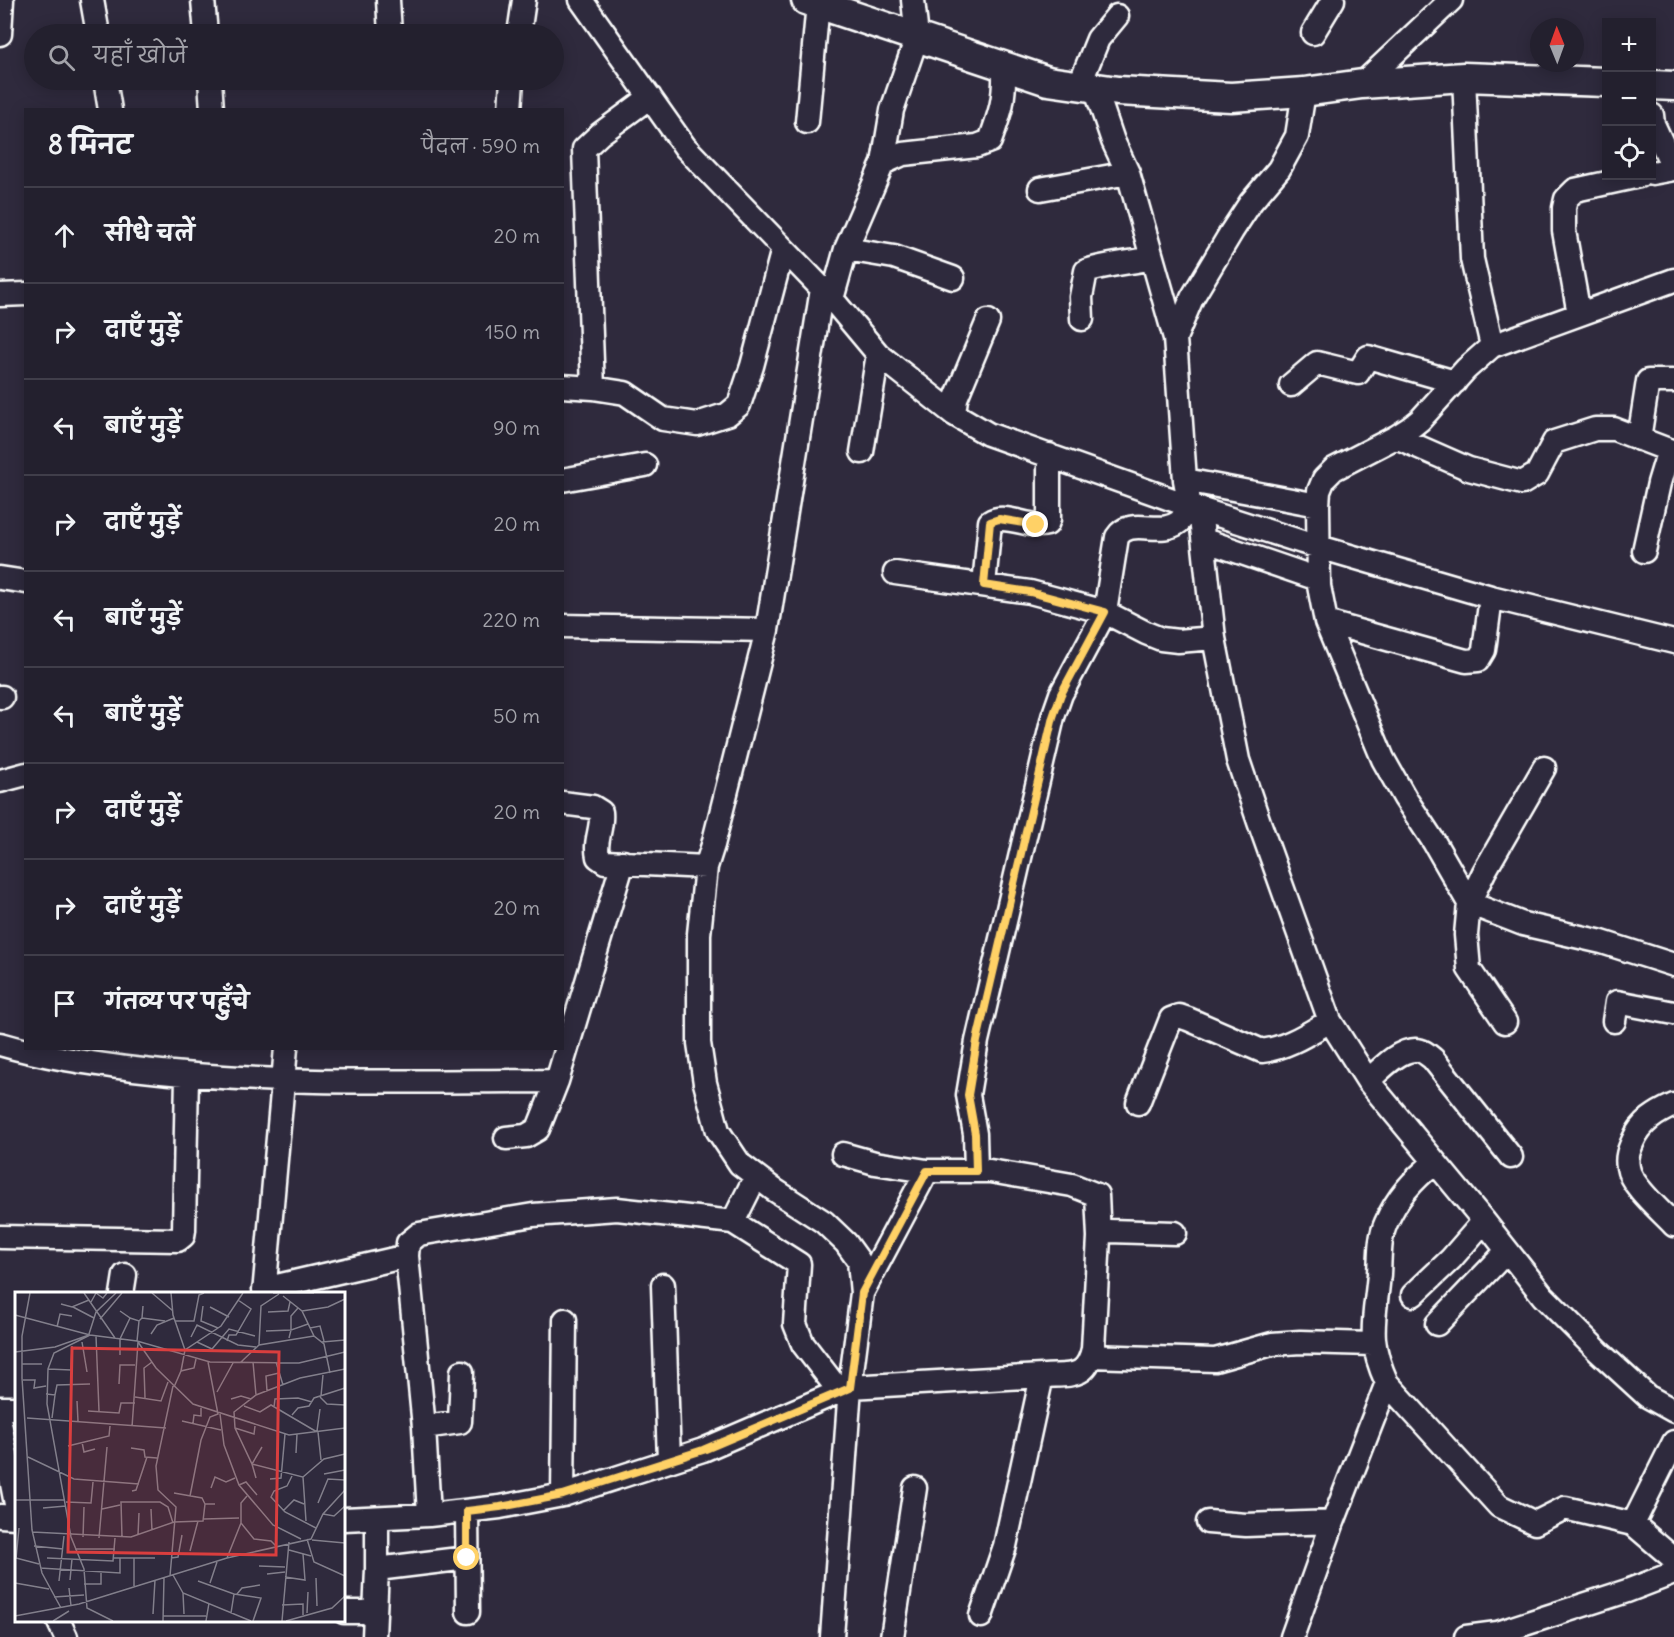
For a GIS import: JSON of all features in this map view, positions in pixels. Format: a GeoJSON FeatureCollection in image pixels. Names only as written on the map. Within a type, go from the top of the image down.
{"type":"FeatureCollection","features":[{"type":"Feature","properties":{"kind":"main road"},"geometry":{"type":"LineString","coordinates":[[812,1],[1048,81],[1118,91],[1231,97],[1464,77],[1602,82]]}},
{"type":"Feature","properties":{"kind":"main road"},"geometry":{"type":"LineString","coordinates":[[1656,85],[1674,86]]}},
{"type":"Feature","properties":{"kind":"street"},"geometry":{"type":"LineString","coordinates":[[0,34],[2,0]]}},
{"type":"Feature","properties":{"kind":"street"},"geometry":{"type":"LineString","coordinates":[[92,0],[96,24]]}},
{"type":"Feature","properties":{"kind":"street"},"geometry":{"type":"LineString","coordinates":[[203,0],[205,24]]}},
{"type":"Feature","properties":{"kind":"street"},"geometry":{"type":"LineString","coordinates":[[388,0],[389,24]]}},
{"type":"Feature","properties":{"kind":"street"},"geometry":{"type":"LineString","coordinates":[[520,24],[524,0]]}},
{"type":"Feature","properties":{"kind":"street"},"geometry":{"type":"LineString","coordinates":[[581,0],[685,147],[827,294],[878,354],[954,414],[988,434],[1195,508],[1319,547],[1491,597],[1674,642]]}},
{"type":"Feature","properties":{"kind":"street"},"geometry":{"type":"LineString","coordinates":[[832,1637],[845,1390],[862,1293],[859,1261],[846,1243],[824,1222],[740,1164],[718,1131],[705,1083],[699,1043],[699,934],[706,867],[767,630],[827,294],[883,163],[892,110],[917,37],[913,0]]}},
{"type":"Feature","properties":{"kind":"street"},"geometry":{"type":"LineString","coordinates":[[1313,33],[1333,0]]}},
{"type":"Feature","properties":{"kind":"street"},"geometry":{"type":"LineString","coordinates":[[1362,84],[1451,0]]}},
{"type":"Feature","properties":{"kind":"street"},"geometry":{"type":"LineString","coordinates":[[807,122],[812,1]]}},
{"type":"Feature","properties":{"kind":"street"},"geometry":{"type":"LineString","coordinates":[[1117,16],[1098,39],[1087,87],[1128,172],[1175,338],[1185,480],[1204,540],[1214,638],[1238,760],[1330,1021],[1368,1080],[1543,1296],[1647,1396],[1674,1412]]}},
{"type":"Feature","properties":{"kind":"street"},"geometry":{"type":"LineString","coordinates":[[883,163],[903,154],[977,146],[990,141],[1002,108],[1005,92],[1004,67]]}},
{"type":"Feature","properties":{"kind":"street"},"geometry":{"type":"LineString","coordinates":[[1464,77],[1472,259],[1492,346]]}},
{"type":"Feature","properties":{"kind":"street"},"geometry":{"type":"LineString","coordinates":[[107,90],[110,108]]}},
{"type":"Feature","properties":{"kind":"street"},"geometry":{"type":"LineString","coordinates":[[211,90],[212,108]]}},
{"type":"Feature","properties":{"kind":"street"},"geometry":{"type":"LineString","coordinates":[[510,108],[511,90]]}},
{"type":"Feature","properties":{"kind":"street"},"geometry":{"type":"LineString","coordinates":[[1175,338],[1192,298],[1227,240],[1251,202],[1279,169],[1297,136],[1304,92]]}},
{"type":"Feature","properties":{"kind":"street"},"geometry":{"type":"LineString","coordinates":[[593,388],[584,149],[600,134],[650,97]]}},
{"type":"Feature","properties":{"kind":"street"},"geometry":{"type":"LineString","coordinates":[[1656,131],[1674,169],[1656,172]]}},
{"type":"Feature","properties":{"kind":"street"},"geometry":{"type":"LineString","coordinates":[[1040,189],[1128,172]]}},
{"type":"Feature","properties":{"kind":"street"},"geometry":{"type":"LineString","coordinates":[[1579,314],[1564,231],[1566,198],[1575,190],[1621,180]]}},
{"type":"Feature","properties":{"kind":"street"},"geometry":{"type":"LineString","coordinates":[[564,386],[625,393],[663,418],[697,423],[728,414],[738,405],[752,366],[783,249]]}},
{"type":"Feature","properties":{"kind":"street"},"geometry":{"type":"LineString","coordinates":[[846,249],[894,257],[953,278]]}},
{"type":"Feature","properties":{"kind":"street"},"geometry":{"type":"LineString","coordinates":[[1082,319],[1082,297],[1086,271],[1152,258]]}},
{"type":"Feature","properties":{"kind":"street"},"geometry":{"type":"LineString","coordinates":[[1674,280],[1492,346],[1420,420],[1396,437],[1334,469],[1323,479],[1318,505],[1318,579],[1326,622],[1383,759],[1469,903],[1523,924],[1602,942],[1674,965]]}},
{"type":"Feature","properties":{"kind":"street"},"geometry":{"type":"LineString","coordinates":[[0,295],[24,294]]}},
{"type":"Feature","properties":{"kind":"street"},"geometry":{"type":"LineString","coordinates":[[954,414],[956,398],[988,321]]}},
{"type":"Feature","properties":{"kind":"street"},"geometry":{"type":"LineString","coordinates":[[862,452],[878,354]]}},
{"type":"Feature","properties":{"kind":"street"},"geometry":{"type":"LineString","coordinates":[[1291,385],[1317,363],[1358,373],[1368,357],[1455,382]]}},
{"type":"Feature","properties":{"kind":"street"},"geometry":{"type":"LineString","coordinates":[[1639,440],[1648,381],[1674,381]]}},
{"type":"Feature","properties":{"kind":"street"},"geometry":{"type":"LineString","coordinates":[[1396,437],[1469,469],[1522,483],[1537,474],[1554,442],[1595,429],[1614,429],[1672,451],[1659,483],[1644,551]]}},
{"type":"Feature","properties":{"kind":"street"},"geometry":{"type":"LineString","coordinates":[[984,585],[990,522],[999,519],[1036,525],[1047,524],[1049,519],[1049,455]]}},
{"type":"Feature","properties":{"kind":"street"},"geometry":{"type":"LineString","coordinates":[[564,480],[645,465]]}},
{"type":"Feature","properties":{"kind":"street"},"geometry":{"type":"LineString","coordinates":[[1185,480],[1318,505]]}},
{"type":"Feature","properties":{"kind":"street"},"geometry":{"type":"LineString","coordinates":[[976,1171],[975,1134],[968,1095],[977,1041],[1053,717],[1061,694],[1105,612],[1117,537],[1121,530],[1131,527],[1145,529],[1170,527],[1195,508]]}},
{"type":"Feature","properties":{"kind":"street"},"geometry":{"type":"LineString","coordinates":[[1204,540],[1318,579]]}},
{"type":"Feature","properties":{"kind":"street"},"geometry":{"type":"LineString","coordinates":[[895,573],[1030,592],[1105,612],[1161,639],[1178,641],[1214,638]]}},
{"type":"Feature","properties":{"kind":"street"},"geometry":{"type":"LineString","coordinates":[[0,579],[24,582]]}},
{"type":"Feature","properties":{"kind":"street"},"geometry":{"type":"LineString","coordinates":[[1326,622],[1466,661],[1478,660],[1484,650],[1491,597]]}},
{"type":"Feature","properties":{"kind":"street"},"geometry":{"type":"LineString","coordinates":[[564,626],[767,630]]}},
{"type":"Feature","properties":{"kind":"street"},"geometry":{"type":"LineString","coordinates":[[1505,1022],[1469,969],[1466,935],[1469,903],[1484,872],[1544,768]]}},
{"type":"Feature","properties":{"kind":"street"},"geometry":{"type":"LineString","coordinates":[[0,781],[24,775]]}},
{"type":"Feature","properties":{"kind":"street"},"geometry":{"type":"LineString","coordinates":[[564,803],[593,807],[601,812],[602,824],[596,847],[598,857],[605,862],[706,867]]}},
{"type":"Feature","properties":{"kind":"street"},"geometry":{"type":"LineString","coordinates":[[506,1138],[526,1136],[538,1130],[557,1080],[623,862]]}},
{"type":"Feature","properties":{"kind":"street"},"geometry":{"type":"LineString","coordinates":[[1614,1021],[1617,1002],[1674,1013]]}},
{"type":"Feature","properties":{"kind":"street"},"geometry":{"type":"LineString","coordinates":[[1138,1103],[1171,1019],[1179,1016],[1262,1050],[1289,1043],[1330,1021]]}},
{"type":"Feature","properties":{"kind":"street"},"geometry":{"type":"LineString","coordinates":[[0,1044],[38,1055],[82,1063],[187,1076],[284,1081],[557,1080]]}},
{"type":"Feature","properties":{"kind":"street"},"geometry":{"type":"LineString","coordinates":[[1368,1080],[1400,1055],[1414,1049],[1423,1051],[1433,1059],[1511,1157]]}},
{"type":"Feature","properties":{"kind":"street"},"geometry":{"type":"LineString","coordinates":[[286,1050],[264,1291],[407,1256]]}},
{"type":"Feature","properties":{"kind":"street"},"geometry":{"type":"LineString","coordinates":[[0,1237],[178,1240],[183,1236],[187,1076]]}},
{"type":"Feature","properties":{"kind":"street"},"geometry":{"type":"LineString","coordinates":[[1674,1106],[1651,1117],[1637,1133],[1627,1154],[1628,1169],[1638,1186],[1674,1225]]}},
{"type":"Feature","properties":{"kind":"street"},"geometry":{"type":"LineString","coordinates":[[345,1519],[467,1511],[563,1495],[703,1450],[845,1390],[1073,1374],[1083,1371],[1090,1363],[1099,1237],[1097,1195],[1072,1185],[990,1171],[927,1171],[875,1163],[843,1154]]}},
{"type":"Feature","properties":{"kind":"street"},"geometry":{"type":"LineString","coordinates":[[1435,1162],[1403,1191],[1385,1225],[1380,1246],[1372,1323],[1373,1344],[1378,1364],[1387,1383],[1499,1506],[1535,1524],[1565,1508],[1633,1524],[1674,1559]]}},
{"type":"Feature","properties":{"kind":"street"},"geometry":{"type":"LineString","coordinates":[[862,1293],[927,1171]]}},
{"type":"Feature","properties":{"kind":"street"},"geometry":{"type":"LineString","coordinates":[[733,1222],[756,1176]]}},
{"type":"Feature","properties":{"kind":"street"},"geometry":{"type":"LineString","coordinates":[[429,1515],[424,1427],[407,1256],[408,1243],[418,1234],[533,1215],[617,1209],[733,1222],[799,1264],[795,1324],[802,1344],[845,1390]]}},
{"type":"Feature","properties":{"kind":"street"},"geometry":{"type":"LineString","coordinates":[[1413,1295],[1451,1259],[1484,1221]]}},
{"type":"Feature","properties":{"kind":"street"},"geometry":{"type":"LineString","coordinates":[[1099,1237],[1109,1231],[1175,1233]]}},
{"type":"Feature","properties":{"kind":"street"},"geometry":{"type":"LineString","coordinates":[[1437,1324],[1506,1252]]}},
{"type":"Feature","properties":{"kind":"street"},"geometry":{"type":"LineString","coordinates":[[663,1285],[669,1461]]}},
{"type":"Feature","properties":{"kind":"street"},"geometry":{"type":"LineString","coordinates":[[563,1495],[565,1320]]}},
{"type":"Feature","properties":{"kind":"street"},"geometry":{"type":"LineString","coordinates":[[1091,1356],[1215,1360],[1272,1344],[1300,1342],[1373,1344]]}},
{"type":"Feature","properties":{"kind":"street"},"geometry":{"type":"LineString","coordinates":[[424,1427],[460,1422],[462,1372]]}},
{"type":"Feature","properties":{"kind":"street"},"geometry":{"type":"LineString","coordinates":[[981,1616],[1005,1546],[1042,1377]]}},
{"type":"Feature","properties":{"kind":"street"},"geometry":{"type":"LineString","coordinates":[[1292,1637],[1333,1522],[1387,1383]]}},
{"type":"Feature","properties":{"kind":"street"},"geometry":{"type":"LineString","coordinates":[[0,1423],[15,1499]]}},
{"type":"Feature","properties":{"kind":"street"},"geometry":{"type":"LineString","coordinates":[[1633,1524],[1674,1442]]}},
{"type":"Feature","properties":{"kind":"street"},"geometry":{"type":"LineString","coordinates":[[892,1637],[915,1488]]}},
{"type":"Feature","properties":{"kind":"street"},"geometry":{"type":"LineString","coordinates":[[467,1511],[468,1612]]}},
{"type":"Feature","properties":{"kind":"street"},"geometry":{"type":"LineString","coordinates":[[0,1516],[15,1517]]}},
{"type":"Feature","properties":{"kind":"street"},"geometry":{"type":"LineString","coordinates":[[374,1637],[377,1518]]}},
{"type":"Feature","properties":{"kind":"street"},"geometry":{"type":"LineString","coordinates":[[1208,1522],[1246,1525],[1333,1522]]}},
{"type":"Feature","properties":{"kind":"street"},"geometry":{"type":"LineString","coordinates":[[377,1569],[467,1558]]}},
{"type":"Feature","properties":{"kind":"street"},"geometry":{"type":"LineString","coordinates":[[1466,1637],[1497,1635],[1627,1592],[1674,1573]]}},
{"type":"Feature","properties":{"kind":"street"},"geometry":{"type":"LineString","coordinates":[[345,1612],[375,1612]]}},
{"type":"Feature","properties":{"kind":"street"},"geometry":{"type":"LineString","coordinates":[[59,1622],[66,1637]]}},
{"type":"Feature","properties":{"kind":"route"},"geometry":{"type":"LineString","coordinates":[[467,1558],[467,1511],[563,1495],[703,1450],[850,1388],[862,1293],[927,1171],[976,1171],[975,1134],[968,1095],[977,1041],[1053,717],[1061,694],[1105,612],[1030,592],[984,585],[990,522],[993,519],[999,519],[1036,525]]}}]}
